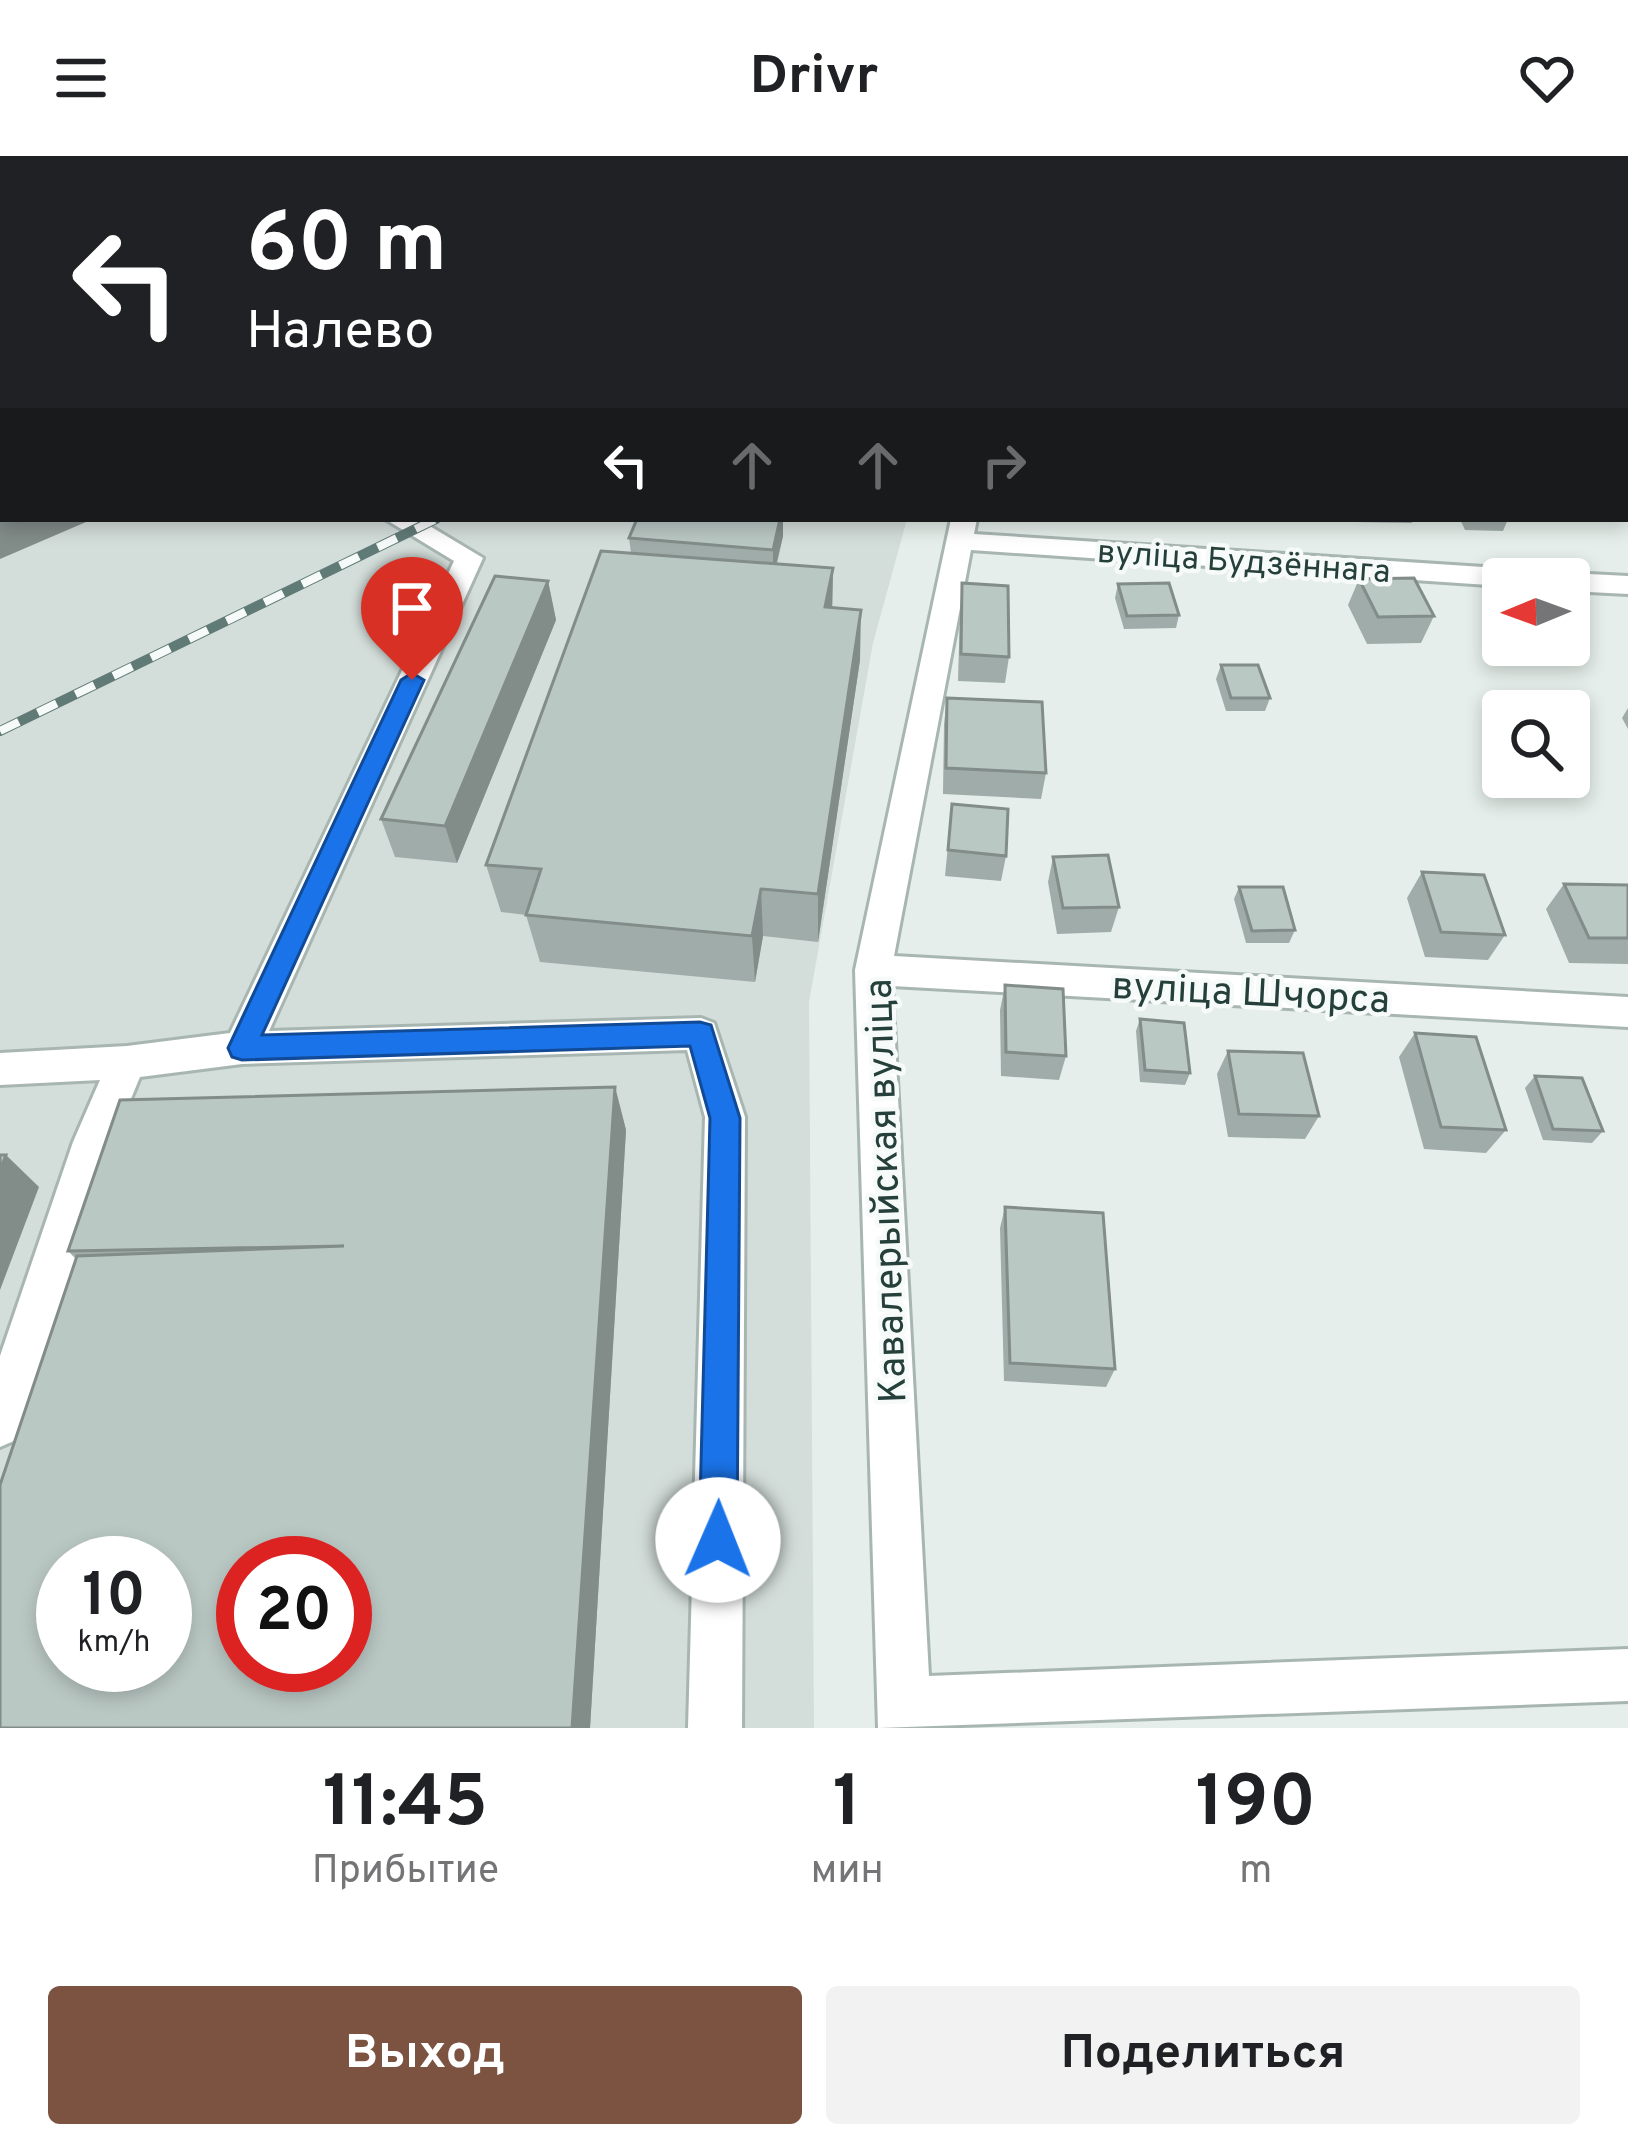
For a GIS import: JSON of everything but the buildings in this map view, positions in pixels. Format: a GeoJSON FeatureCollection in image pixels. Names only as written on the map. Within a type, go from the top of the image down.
{"type":"FeatureCollection","features":[{"type":"Feature","properties":{"kind":"street"},"geometry":{"type":"LineString","coordinates":[[242,1048],[469,558],[403,522]]}},
{"type":"Feature","properties":{"kind":"street","name":"вуліца Будзённага"},"geometry":{"type":"LineString","coordinates":[[961,530],[1482,575]]}},
{"type":"Feature","properties":{"kind":"street","name":"Кавалерыйская вуліца"},"geometry":{"type":"LineString","coordinates":[[904,1715],[873,970],[961,530]]}},
{"type":"Feature","properties":{"kind":"street"},"geometry":{"type":"LineString","coordinates":[[1590,583],[1628,586]]}},
{"type":"Feature","properties":{"kind":"street","name":"вуліца Шчорса"},"geometry":{"type":"LineString","coordinates":[[873,970],[1628,1012]]}},
{"type":"Feature","properties":{"kind":"street"},"geometry":{"type":"LineString","coordinates":[[0,1069],[128,1062],[242,1048],[700,1034],[725,1118],[715,1728]]}},
{"type":"Feature","properties":{"kind":"street"},"geometry":{"type":"LineString","coordinates":[[0,1424],[93,1142],[128,1062]]}},
{"type":"Feature","properties":{"kind":"street"},"geometry":{"type":"LineString","coordinates":[[904,1715],[1628,1675]]}},
{"type":"Feature","properties":{"kind":"shaded area"},"geometry":{"type":"Polygon","coordinates":[[[0,522],[906,522],[873,643],[809,1002],[814,1728],[0,1728],[0,522]]]}},
{"type":"Feature","properties":{"kind":"railway"},"geometry":{"type":"LineString","coordinates":[[0,731],[430,522]]}},
{"type":"Feature","properties":{"kind":"route"},"geometry":{"type":"LineString","coordinates":[[412,680],[242,1048],[700,1034],[725,1118],[718,1540]]}}]}
